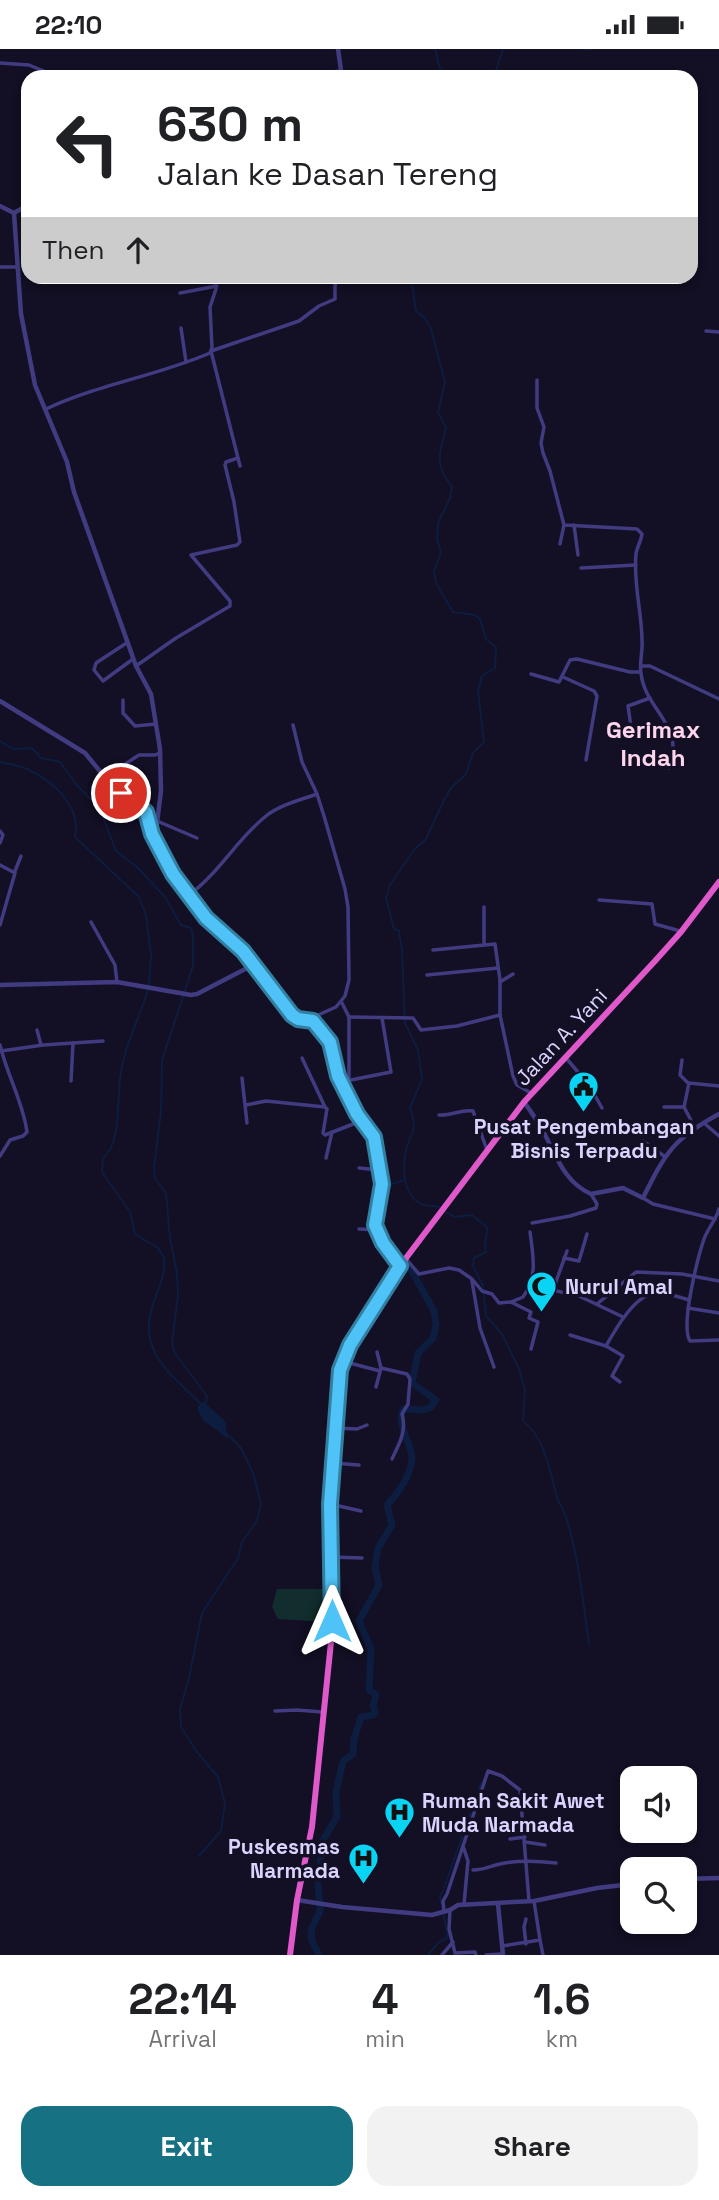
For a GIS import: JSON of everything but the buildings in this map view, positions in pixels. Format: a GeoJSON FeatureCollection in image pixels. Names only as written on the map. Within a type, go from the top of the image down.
{"type":"FeatureCollection","features":[{"type":"Feature","properties":{"kind":"highway","name":"Jalan A. Yani"},"geometry":{"type":"LineString","coordinates":[[342,1361],[403,1263],[486,1150],[532,1093],[681,932],[719,882]]}},
{"type":"Feature","properties":{"kind":"highway"},"geometry":{"type":"LineString","coordinates":[[290,1955],[312,1828],[331,1641],[330,1504],[342,1361]]}},
{"type":"Feature","properties":{"kind":"street"},"geometry":{"type":"LineString","coordinates":[[338,49],[341,70]]}},
{"type":"Feature","properties":{"kind":"street"},"geometry":{"type":"LineString","coordinates":[[0,63],[29,65],[41,70]]}},
{"type":"Feature","properties":{"kind":"street"},"geometry":{"type":"LineString","coordinates":[[0,206],[14,213]]}},
{"type":"Feature","properties":{"kind":"street"},"geometry":{"type":"LineString","coordinates":[[14,213],[21,209]]}},
{"type":"Feature","properties":{"kind":"street"},"geometry":{"type":"LineString","coordinates":[[14,213],[21,314],[35,385],[67,462],[74,492],[136,666],[151,694],[160,753],[161,797],[155,840]]}},
{"type":"Feature","properties":{"kind":"street"},"geometry":{"type":"LineString","coordinates":[[0,267],[17,267]]}},
{"type":"Feature","properties":{"kind":"street"},"geometry":{"type":"LineString","coordinates":[[46,409],[71,397],[186,362],[299,321],[319,306],[335,299],[336,284]]}},
{"type":"Feature","properties":{"kind":"street"},"geometry":{"type":"LineString","coordinates":[[180,293],[217,286],[210,307],[211,351],[240,465]]}},
{"type":"Feature","properties":{"kind":"street"},"geometry":{"type":"LineString","coordinates":[[181,328],[186,362]]}},
{"type":"Feature","properties":{"kind":"street"},"geometry":{"type":"LineString","coordinates":[[706,331],[719,332]]}},
{"type":"Feature","properties":{"kind":"street"},"geometry":{"type":"LineString","coordinates":[[537,380],[537,408],[544,427],[541,443],[564,525],[560,544]]}},
{"type":"Feature","properties":{"kind":"street"},"geometry":{"type":"LineString","coordinates":[[136,666],[176,638],[228,608],[230,601],[191,555],[237,545],[240,542],[225,465],[226,462],[238,459]]}},
{"type":"Feature","properties":{"kind":"street"},"geometry":{"type":"LineString","coordinates":[[564,525],[639,529],[642,537],[637,549],[636,565],[642,642],[640,672],[649,698],[673,738],[673,756],[669,768]]}},
{"type":"Feature","properties":{"kind":"street"},"geometry":{"type":"LineString","coordinates":[[574,525],[578,555]]}},
{"type":"Feature","properties":{"kind":"street"},"geometry":{"type":"LineString","coordinates":[[581,568],[636,565]]}},
{"type":"Feature","properties":{"kind":"street"},"geometry":{"type":"LineString","coordinates":[[128,642],[96,663],[93,670],[103,681],[134,659]]}},
{"type":"Feature","properties":{"kind":"street"},"geometry":{"type":"LineString","coordinates":[[531,674],[559,682],[570,660],[577,659],[632,673],[640,672]]}},
{"type":"Feature","properties":{"kind":"street"},"geometry":{"type":"LineString","coordinates":[[640,666],[650,666],[719,699]]}},
{"type":"Feature","properties":{"kind":"street"},"geometry":{"type":"LineString","coordinates":[[562,677],[594,691],[597,696],[586,760]]}},
{"type":"Feature","properties":{"kind":"street"},"geometry":{"type":"LineString","coordinates":[[632,734],[628,706],[649,698]]}},
{"type":"Feature","properties":{"kind":"street"},"geometry":{"type":"LineString","coordinates":[[122,700],[122,711],[135,726],[156,724]]}},
{"type":"Feature","properties":{"kind":"street"},"geometry":{"type":"LineString","coordinates":[[0,701],[85,753],[104,778],[145,810],[155,840],[173,874],[206,918],[243,951],[292,1015],[298,1019],[309,1019],[339,1005],[349,980],[348,907],[317,794],[302,762],[293,725]]}},
{"type":"Feature","properties":{"kind":"street"},"geometry":{"type":"LineString","coordinates":[[104,778],[139,755],[160,753]]}},
{"type":"Feature","properties":{"kind":"street"},"geometry":{"type":"LineString","coordinates":[[189,895],[213,876],[234,848],[266,816],[317,794]]}},
{"type":"Feature","properties":{"kind":"street"},"geometry":{"type":"LineString","coordinates":[[156,821],[197,838]]}},
{"type":"Feature","properties":{"kind":"street"},"geometry":{"type":"LineString","coordinates":[[0,831],[3,835],[0,843]]}},
{"type":"Feature","properties":{"kind":"street"},"geometry":{"type":"LineString","coordinates":[[0,925],[21,856]]}},
{"type":"Feature","properties":{"kind":"street"},"geometry":{"type":"LineString","coordinates":[[0,865],[15,871]]}},
{"type":"Feature","properties":{"kind":"street"},"geometry":{"type":"LineString","coordinates":[[599,900],[652,904],[655,924],[681,932]]}},
{"type":"Feature","properties":{"kind":"street"},"geometry":{"type":"LineString","coordinates":[[484,907],[484,944]]}},
{"type":"Feature","properties":{"kind":"street"},"geometry":{"type":"LineString","coordinates":[[91,922],[115,965],[117,982]]}},
{"type":"Feature","properties":{"kind":"street"},"geometry":{"type":"LineString","coordinates":[[433,950],[495,944],[500,982],[500,1015],[513,1076],[517,1085],[532,1093]]}},
{"type":"Feature","properties":{"kind":"street"},"geometry":{"type":"LineString","coordinates":[[0,985],[117,982],[153,990],[197,994],[253,965]]}},
{"type":"Feature","properties":{"kind":"street"},"geometry":{"type":"LineString","coordinates":[[427,975],[499,968]]}},
{"type":"Feature","properties":{"kind":"street"},"geometry":{"type":"LineString","coordinates":[[500,982],[513,974]]}},
{"type":"Feature","properties":{"kind":"street"},"geometry":{"type":"LineString","coordinates":[[339,1005],[349,1017],[349,1079]]}},
{"type":"Feature","properties":{"kind":"street"},"geometry":{"type":"LineString","coordinates":[[349,1017],[406,1017],[414,1019],[421,1030],[457,1027],[500,1015]]}},
{"type":"Feature","properties":{"kind":"street"},"geometry":{"type":"LineString","coordinates":[[341,1082],[391,1072],[382,1018]]}},
{"type":"Feature","properties":{"kind":"street"},"geometry":{"type":"LineString","coordinates":[[309,1019],[316,1023],[330,1042],[341,1082],[361,1121],[374,1137],[382,1189],[375,1217],[377,1230],[387,1250],[419,1274],[453,1268],[472,1279],[482,1291],[489,1293],[499,1303],[511,1302],[523,1297],[530,1285],[534,1262],[530,1232]]}},
{"type":"Feature","properties":{"kind":"street"},"geometry":{"type":"LineString","coordinates":[[37,1030],[41,1045]]}},
{"type":"Feature","properties":{"kind":"street"},"geometry":{"type":"LineString","coordinates":[[1,1051],[103,1041]]}},
{"type":"Feature","properties":{"kind":"street"},"geometry":{"type":"LineString","coordinates":[[71,1081],[73,1043]]}},
{"type":"Feature","properties":{"kind":"street"},"geometry":{"type":"LineString","coordinates":[[0,1045],[27,1132],[10,1140],[0,1156]]}},
{"type":"Feature","properties":{"kind":"street"},"geometry":{"type":"LineString","coordinates":[[302,1058],[327,1109],[323,1134],[361,1121]]}},
{"type":"Feature","properties":{"kind":"street"},"geometry":{"type":"LineString","coordinates":[[566,1058],[589,1085],[603,1108]]}},
{"type":"Feature","properties":{"kind":"street"},"geometry":{"type":"LineString","coordinates":[[682,1060],[680,1075],[688,1083],[719,1086]]}},
{"type":"Feature","properties":{"kind":"street"},"geometry":{"type":"LineString","coordinates":[[242,1078],[247,1123]]}},
{"type":"Feature","properties":{"kind":"street"},"geometry":{"type":"LineString","coordinates":[[688,1083],[684,1107],[695,1128]]}},
{"type":"Feature","properties":{"kind":"street"},"geometry":{"type":"LineString","coordinates":[[246,1105],[266,1101],[325,1107]]}},
{"type":"Feature","properties":{"kind":"street"},"geometry":{"type":"LineString","coordinates":[[524,1102],[544,1132],[559,1165],[577,1185],[591,1194],[597,1204],[596,1208],[570,1216],[532,1223]]}},
{"type":"Feature","properties":{"kind":"street"},"geometry":{"type":"LineString","coordinates":[[664,1107],[684,1107]]}},
{"type":"Feature","properties":{"kind":"street"},"geometry":{"type":"LineString","coordinates":[[439,1115],[472,1111],[486,1150]]}},
{"type":"Feature","properties":{"kind":"street"},"geometry":{"type":"LineString","coordinates":[[643,1198],[664,1156],[695,1128],[719,1114]]}},
{"type":"Feature","properties":{"kind":"street"},"geometry":{"type":"LineString","coordinates":[[704,1123],[719,1136]]}},
{"type":"Feature","properties":{"kind":"street"},"geometry":{"type":"LineString","coordinates":[[326,1158],[332,1132]]}},
{"type":"Feature","properties":{"kind":"street"},"geometry":{"type":"LineString","coordinates":[[643,1142],[664,1156]]}},
{"type":"Feature","properties":{"kind":"street"},"geometry":{"type":"LineString","coordinates":[[359,1168],[380,1170]]}},
{"type":"Feature","properties":{"kind":"street"},"geometry":{"type":"LineString","coordinates":[[591,1194],[623,1188],[653,1204],[717,1218]]}},
{"type":"Feature","properties":{"kind":"street"},"geometry":{"type":"LineString","coordinates":[[719,1209],[717,1218],[703,1242],[686,1322],[689,1340],[719,1340]]}},
{"type":"Feature","properties":{"kind":"street"},"geometry":{"type":"LineString","coordinates":[[359,1229],[377,1230]]}},
{"type":"Feature","properties":{"kind":"street"},"geometry":{"type":"LineString","coordinates":[[564,1258],[579,1261],[587,1234]]}},
{"type":"Feature","properties":{"kind":"street"},"geometry":{"type":"LineString","coordinates":[[553,1290],[567,1251]]}},
{"type":"Feature","properties":{"kind":"street"},"geometry":{"type":"LineString","coordinates":[[597,1304],[636,1272],[696,1276],[719,1281]]}},
{"type":"Feature","properties":{"kind":"street"},"geometry":{"type":"LineString","coordinates":[[472,1279],[480,1328],[495,1367]]}},
{"type":"Feature","properties":{"kind":"street"},"geometry":{"type":"LineString","coordinates":[[530,1285],[579,1296],[622,1317]]}},
{"type":"Feature","properties":{"kind":"street"},"geometry":{"type":"LineString","coordinates":[[606,1346],[622,1317],[645,1297],[654,1293],[690,1300]]}},
{"type":"Feature","properties":{"kind":"street"},"geometry":{"type":"LineString","coordinates":[[511,1302],[531,1312],[529,1318],[538,1322],[531,1349]]}},
{"type":"Feature","properties":{"kind":"street"},"geometry":{"type":"LineString","coordinates":[[688,1308],[719,1313]]}},
{"type":"Feature","properties":{"kind":"street"},"geometry":{"type":"LineString","coordinates":[[570,1335],[606,1346],[624,1357],[612,1376],[620,1383]]}},
{"type":"Feature","properties":{"kind":"street"},"geometry":{"type":"LineString","coordinates":[[376,1387],[381,1369],[377,1352]]}},
{"type":"Feature","properties":{"kind":"street"},"geometry":{"type":"LineString","coordinates":[[342,1361],[407,1374],[410,1379],[408,1404],[402,1412],[403,1433],[392,1459]]}},
{"type":"Feature","properties":{"kind":"street"},"geometry":{"type":"LineString","coordinates":[[335,1428],[357,1429],[367,1425]]}},
{"type":"Feature","properties":{"kind":"street"},"geometry":{"type":"LineString","coordinates":[[333,1463],[359,1465]]}},
{"type":"Feature","properties":{"kind":"street"},"geometry":{"type":"LineString","coordinates":[[330,1504],[361,1511]]}},
{"type":"Feature","properties":{"kind":"street"},"geometry":{"type":"LineString","coordinates":[[331,1557],[362,1558]]}},
{"type":"Feature","properties":{"kind":"street"},"geometry":{"type":"LineString","coordinates":[[275,1711],[322,1712]]}},
{"type":"Feature","properties":{"kind":"street"},"geometry":{"type":"LineString","coordinates":[[476,1955],[474,1952],[455,1954],[443,1901],[488,1771],[502,1776],[519,1789],[526,1861],[543,1955]]}},
{"type":"Feature","properties":{"kind":"street"},"geometry":{"type":"LineString","coordinates":[[486,1819],[554,1832]]}},
{"type":"Feature","properties":{"kind":"street"},"geometry":{"type":"LineString","coordinates":[[510,1839],[545,1845]]}},
{"type":"Feature","properties":{"kind":"street"},"geometry":{"type":"LineString","coordinates":[[463,1846],[468,1861],[464,1904]]}},
{"type":"Feature","properties":{"kind":"street"},"geometry":{"type":"LineString","coordinates":[[473,1870],[526,1861],[556,1863]]}},
{"type":"Feature","properties":{"kind":"street"},"geometry":{"type":"LineString","coordinates":[[697,1879],[719,1878]]}},
{"type":"Feature","properties":{"kind":"street"},"geometry":{"type":"LineString","coordinates":[[298,1900],[410,1913],[445,1912],[464,1904],[532,1901],[620,1885]]}},
{"type":"Feature","properties":{"kind":"street"},"geometry":{"type":"LineString","coordinates":[[486,1955],[503,1954],[498,1904]]}},
{"type":"Feature","properties":{"kind":"street"},"geometry":{"type":"LineString","coordinates":[[526,1919],[523,1927],[526,1944]]}},
{"type":"Feature","properties":{"kind":"street"},"geometry":{"type":"LineString","coordinates":[[502,1946],[539,1941]]}},
{"type":"Feature","properties":{"kind":"street"},"geometry":{"type":"LineString","coordinates":[[442,1955],[453,1942]]}},
{"type":"Feature","properties":{"kind":"green space"},"geometry":{"type":"Polygon","coordinates":[[[277,1589],[327,1589],[326,1622],[278,1619],[272,1607],[277,1589]]]}},
{"type":"Feature","properties":{"kind":"water"},"geometry":{"type":"Polygon","coordinates":[[[203,1401],[226,1422],[230,1437],[227,1438],[203,1420],[197,1408],[203,1401]]]}},
{"type":"Feature","properties":{"kind":"waterway"},"geometry":{"type":"LineString","coordinates":[[435,49],[440,70]]}},
{"type":"Feature","properties":{"kind":"waterway"},"geometry":{"type":"LineString","coordinates":[[496,70],[503,49]]}},
{"type":"Feature","properties":{"kind":"waterway"},"geometry":{"type":"LineString","coordinates":[[583,49],[591,49]]}},
{"type":"Feature","properties":{"kind":"waterway"},"geometry":{"type":"LineString","coordinates":[[412,284],[416,311],[425,318],[431,329],[445,382],[438,412],[446,428],[441,445],[440,465],[452,487],[450,498],[438,523],[437,539],[441,552],[434,572],[436,583],[453,612],[475,615],[480,619],[486,639],[496,647],[495,668],[482,676],[478,692],[484,742],[473,753],[466,774],[451,788],[426,839],[414,850],[390,885],[386,898],[394,929],[399,931],[405,1023],[418,1050],[422,1079],[410,1108],[414,1124],[406,1150],[405,1179],[408,1189],[418,1202],[441,1209]]}},
{"type":"Feature","properties":{"kind":"waterway"},"geometry":{"type":"LineString","coordinates":[[0,741],[13,749],[32,748],[41,758],[60,762],[100,809],[116,851],[138,868],[165,897],[181,925],[191,928],[193,966],[162,1060],[161,1111],[154,1168],[155,1179],[166,1193],[170,1238],[177,1273],[178,1295],[172,1343],[174,1352],[207,1396],[206,1402]]}},
{"type":"Feature","properties":{"kind":"waterway"},"geometry":{"type":"LineString","coordinates":[[0,762],[27,769],[55,788],[70,805],[76,826],[75,837],[139,897],[146,915],[151,955],[149,985]]}},
{"type":"Feature","properties":{"kind":"waterway"},"geometry":{"type":"LineString","coordinates":[[148,990],[124,1056],[115,1133],[113,1143],[103,1158],[102,1172],[130,1212],[135,1234],[158,1248],[164,1258],[163,1277],[149,1321],[149,1336],[159,1360],[201,1404]]}},
{"type":"Feature","properties":{"kind":"waterway"},"geometry":{"type":"LineString","coordinates":[[386,1243],[379,1223],[386,1186],[404,1180]]}},
{"type":"Feature","properties":{"kind":"waterway"},"geometry":{"type":"LineString","coordinates":[[446,1212],[455,1217],[472,1215],[487,1227],[486,1252],[474,1258],[473,1266],[483,1286],[486,1316],[502,1334],[519,1369],[525,1390],[523,1421],[531,1428],[542,1446],[558,1500],[566,1517],[577,1564],[589,1644]]}},
{"type":"Feature","properties":{"kind":"waterway"},"geometry":{"type":"LineString","coordinates":[[391,1251],[409,1266]]}},
{"type":"Feature","properties":{"kind":"waterway"},"geometry":{"type":"LineString","coordinates":[[319,1955],[312,1941],[311,1930],[320,1911],[318,1883],[323,1840],[337,1817],[336,1792],[343,1761],[353,1754],[354,1739],[361,1717],[373,1715],[375,1712],[373,1706],[376,1695],[369,1690],[371,1649],[359,1621],[379,1585],[375,1567],[378,1548],[392,1525],[387,1505],[404,1483],[410,1470],[412,1457],[402,1427],[402,1415],[404,1409],[424,1410],[431,1407],[436,1400],[412,1383],[418,1353],[433,1338],[436,1325],[434,1311],[409,1266]]}},
{"type":"Feature","properties":{"kind":"waterway"},"geometry":{"type":"LineString","coordinates":[[199,1856],[221,1831],[225,1803],[218,1777],[181,1727],[180,1709],[202,1613],[238,1558],[242,1542],[257,1521],[261,1503],[253,1473],[241,1448],[230,1437]]}},
{"type":"Feature","properties":{"kind":"waterway"},"geometry":{"type":"LineString","coordinates":[[444,1888],[481,1783]]}},
{"type":"Feature","properties":{"kind":"waterway"},"geometry":{"type":"LineString","coordinates":[[428,1955],[439,1942],[448,1938],[440,1896],[443,1891]]}},
{"type":"Feature","properties":{"kind":"place","name":"Pusat Pengembangan Bisnis Terpadu"},"geometry":{"type":"Point","coordinates":[584,1113]}},
{"type":"Feature","properties":{"kind":"place","name":"Nurul Amal"},"geometry":{"type":"Point","coordinates":[542,1313]}},
{"type":"Feature","properties":{"kind":"place","name":"Rumah Sakit Awet Muda Narmada"},"geometry":{"type":"Point","coordinates":[399,1839]}},
{"type":"Feature","properties":{"kind":"place","name":"Puskesmas Narmada"},"geometry":{"type":"Point","coordinates":[363,1885]}},
{"type":"Feature","properties":{"kind":"district","name":"Gerimax Indah"},"geometry":{"type":"Point","coordinates":[653,743]}},
{"type":"Feature","properties":{"kind":"route"},"geometry":{"type":"LineString","coordinates":[[121,793],[142,806],[148,815],[150,830],[161,853],[203,915],[243,951],[292,1015],[301,1020],[313,1021],[326,1036],[330,1042],[338,1076],[361,1121],[374,1137],[382,1184],[375,1225],[387,1250],[400,1266],[350,1345],[340,1370],[330,1504],[332,1621]]}}]}
